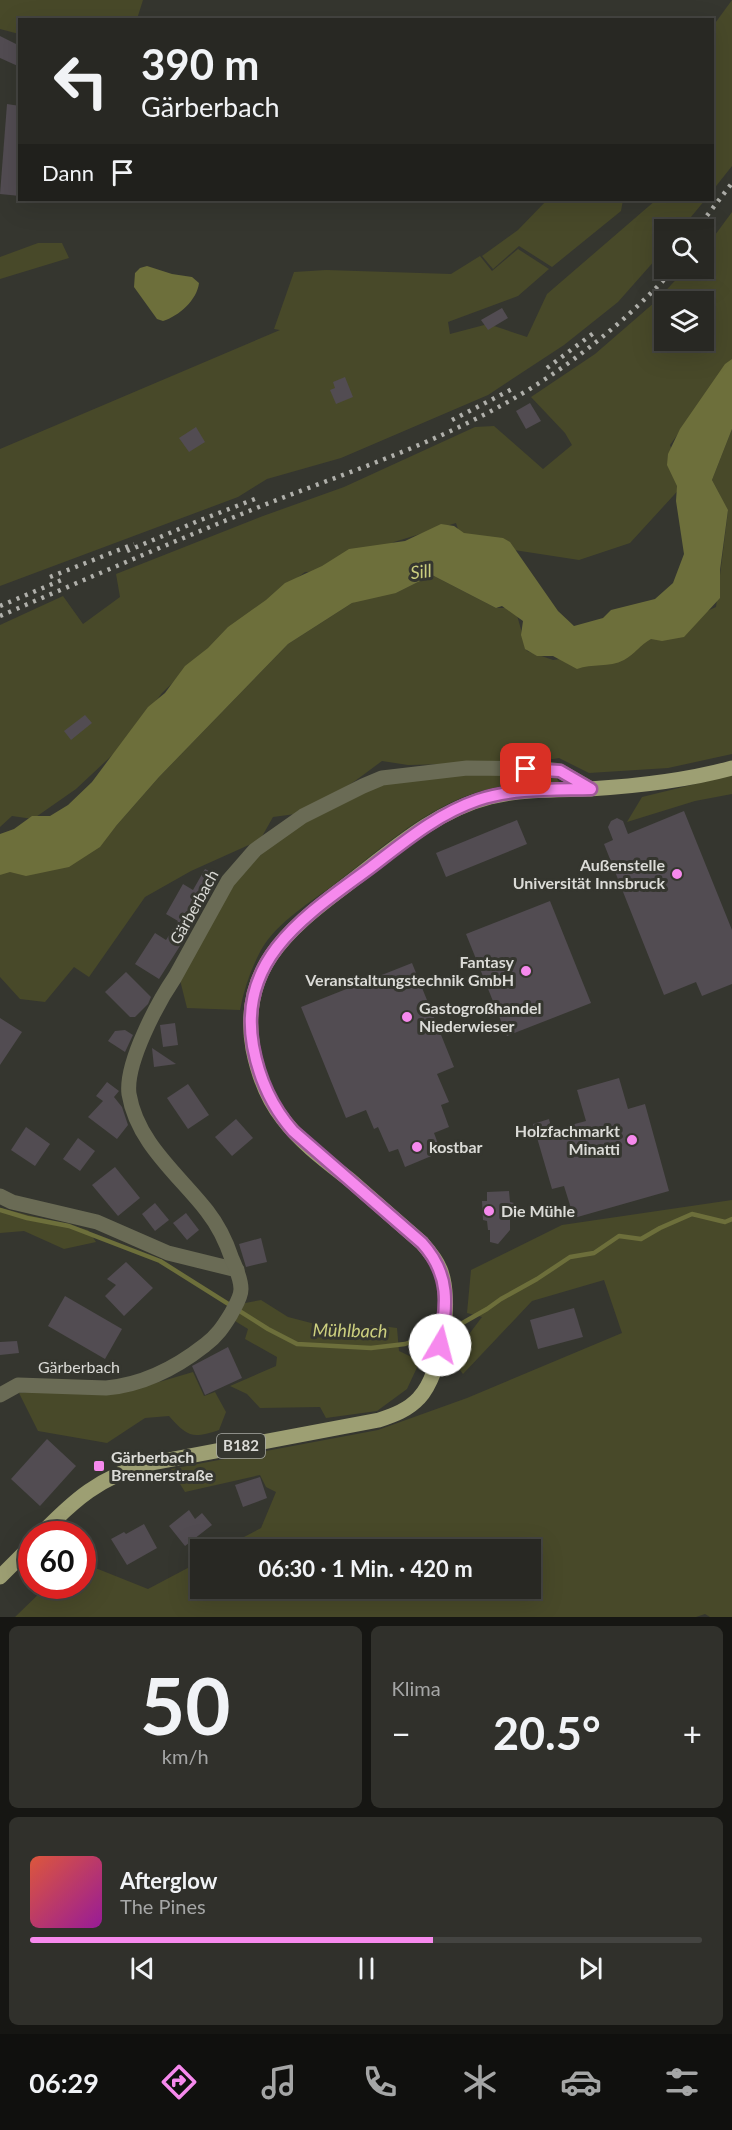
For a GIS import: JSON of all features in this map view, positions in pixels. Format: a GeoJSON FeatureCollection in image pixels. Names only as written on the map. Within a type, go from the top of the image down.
{"type":"FeatureCollection","features":[{"type":"Feature","properties":{"kind":"main road","name":"B182"},"geometry":{"type":"LineString","coordinates":[[54,1521],[92,1488],[111,1476],[128,1470],[154,1462],[390,1416],[411,1406],[419,1399],[427,1389],[437,1365],[445,1303],[441,1270],[433,1255],[293,1131],[268,1095],[258,1070],[250,1020],[256,984],[268,959],[294,927],[402,843],[444,815],[476,801],[502,794],[687,780],[732,768]]}},
{"type":"Feature","properties":{"kind":"main road"},"geometry":{"type":"LineString","coordinates":[[0,1577],[18,1559]]}},
{"type":"Feature","properties":{"kind":"street","name":"Gärberbach"},"geometry":{"type":"LineString","coordinates":[[0,1395],[18,1386],[106,1388],[134,1384],[160,1373],[201,1349],[221,1331],[238,1301],[242,1290],[237,1270],[215,1223],[148,1141],[138,1122],[129,1094],[134,1062],[156,1010],[228,881],[255,850],[303,816],[382,778],[467,768],[546,769],[560,771],[591,789]]}},
{"type":"Feature","properties":{"kind":"street"},"geometry":{"type":"LineString","coordinates":[[0,1196],[12,1202],[97,1222],[168,1253],[237,1270]]}},
{"type":"Feature","properties":{"kind":"shaded area"},"geometry":{"type":"Polygon","coordinates":[[[0,0],[143,0],[137,18],[18,18],[18,34],[0,29],[0,0]]]}},
{"type":"Feature","properties":{"kind":"shaded area"},"geometry":{"type":"Polygon","coordinates":[[[732,0],[732,166],[714,189],[714,25],[732,0]]]}},
{"type":"Feature","properties":{"kind":"shaded area"},"geometry":{"type":"Polygon","coordinates":[[[546,201],[623,201],[621,211],[552,267],[519,246],[493,269],[482,256],[518,230],[546,201]]]}},
{"type":"Feature","properties":{"kind":"shaded area"},"geometry":{"type":"Polygon","coordinates":[[[655,201],[704,201],[689,219],[654,219],[654,261],[618,302],[564,345],[488,395],[341,458],[267,479],[238,497],[0,586],[0,449],[280,330],[274,329],[294,272],[326,270],[451,274],[480,256],[492,271],[518,249],[549,269],[518,296],[448,322],[450,334],[488,324],[527,337],[547,294],[655,201]]]}},
{"type":"Feature","properties":{"kind":"shaded area"},"geometry":{"type":"Polygon","coordinates":[[[732,212],[732,359],[670,445],[684,484],[630,543],[579,560],[514,550],[460,535],[456,523],[394,542],[337,571],[305,572],[229,629],[162,693],[122,746],[76,789],[33,819],[12,816],[0,827],[0,625],[63,596],[83,624],[120,597],[116,574],[344,487],[475,427],[494,426],[543,469],[572,445],[565,433],[531,397],[595,354],[654,303],[654,351],[714,351],[714,291],[665,291],[677,279],[714,279],[714,236],[732,212]]]}},
{"type":"Feature","properties":{"kind":"shaded area"},"geometry":{"type":"Polygon","coordinates":[[[38,243],[62,243],[69,258],[0,279],[0,257],[38,243]]]}},
{"type":"Feature","properties":{"kind":"shaded area"},"geometry":{"type":"Polygon","coordinates":[[[732,429],[732,754],[668,768],[589,773],[559,758],[535,762],[408,765],[382,761],[355,781],[303,813],[273,817],[260,840],[191,871],[145,897],[89,977],[74,967],[45,1002],[20,999],[0,977],[0,875],[15,857],[116,826],[159,777],[288,644],[352,603],[389,587],[396,593],[432,575],[496,608],[515,608],[527,651],[553,660],[619,651],[716,607],[728,511],[712,480],[732,429]]]}},
{"type":"Feature","properties":{"kind":"shaded area"},"geometry":{"type":"Polygon","coordinates":[[[442,774],[555,776],[559,782],[525,783],[491,788],[469,795],[433,812],[383,846],[276,930],[254,964],[240,1010],[187,1008],[179,976],[229,886],[284,832],[370,786],[442,774]]]}},
{"type":"Feature","properties":{"kind":"shaded area"},"geometry":{"type":"Polygon","coordinates":[[[732,775],[732,794],[695,801],[627,822],[642,797],[732,775]]]}},
{"type":"Feature","properties":{"kind":"shaded area"},"geometry":{"type":"Polygon","coordinates":[[[732,1200],[732,1617],[710,1617],[705,1614],[696,1617],[15,1617],[34,1599],[96,1599],[96,1568],[148,1589],[190,1567],[190,1599],[541,1599],[541,1539],[240,1539],[261,1528],[276,1492],[266,1487],[260,1475],[185,1492],[171,1469],[378,1430],[467,1398],[622,1333],[604,1280],[532,1301],[463,1374],[451,1358],[482,1317],[467,1313],[471,1270],[562,1225],[732,1200]]]}},
{"type":"Feature","properties":{"kind":"shaded area"},"geometry":{"type":"Polygon","coordinates":[[[0,1208],[88,1230],[96,1242],[64,1249],[24,1231],[0,1233],[0,1208]]]}},
{"type":"Feature","properties":{"kind":"shaded area"},"geometry":{"type":"Polygon","coordinates":[[[261,1300],[288,1317],[342,1331],[373,1325],[397,1328],[399,1351],[420,1361],[407,1389],[377,1411],[326,1418],[320,1407],[260,1408],[247,1394],[230,1386],[276,1366],[277,1357],[245,1339],[248,1329],[235,1321],[245,1303],[261,1300]]]}},
{"type":"Feature","properties":{"kind":"shaded area"},"geometry":{"type":"Polygon","coordinates":[[[193,1372],[204,1396],[215,1392],[226,1412],[219,1430],[202,1435],[186,1432],[169,1416],[145,1418],[107,1443],[38,1431],[19,1393],[49,1390],[132,1390],[193,1372]]]}},
{"type":"Feature","properties":{"kind":"water"},"geometry":{"type":"Polygon","coordinates":[[[147,266],[172,274],[192,277],[199,283],[191,301],[175,315],[163,321],[157,319],[134,287],[135,273],[147,266]]]}},
{"type":"Feature","properties":{"kind":"water","name":"Sill"},"geometry":{"type":"Polygon","coordinates":[[[732,359],[732,429],[712,480],[728,510],[720,570],[720,598],[684,637],[662,641],[651,639],[628,658],[606,665],[577,669],[553,656],[537,656],[525,649],[521,635],[523,621],[502,606],[496,608],[432,575],[396,593],[352,603],[288,644],[159,777],[100,847],[69,867],[26,876],[10,872],[0,875],[0,834],[14,829],[32,816],[50,816],[68,805],[92,782],[148,707],[165,693],[185,666],[208,648],[228,627],[266,600],[285,583],[322,566],[349,549],[405,541],[441,524],[454,526],[464,533],[503,538],[510,542],[558,611],[574,626],[603,618],[611,610],[655,599],[673,583],[684,554],[676,501],[677,486],[667,465],[668,454],[680,429],[725,364],[732,359]]]}},
{"type":"Feature","properties":{"kind":"building"},"geometry":{"type":"Polygon","coordinates":[[[0,36],[18,45],[18,66],[0,58],[0,36]]]}},
{"type":"Feature","properties":{"kind":"building"},"geometry":{"type":"Polygon","coordinates":[[[7,104],[18,106],[18,196],[0,194],[7,104]]]}},
{"type":"Feature","properties":{"kind":"building"},"geometry":{"type":"Polygon","coordinates":[[[502,308],[508,318],[488,330],[481,320],[502,308]]]}},
{"type":"Feature","properties":{"kind":"building"},"geometry":{"type":"Polygon","coordinates":[[[345,377],[353,397],[336,404],[330,390],[335,388],[333,382],[345,377]]]}},
{"type":"Feature","properties":{"kind":"building"},"geometry":{"type":"Polygon","coordinates":[[[530,403],[541,421],[526,429],[516,411],[530,403]]]}},
{"type":"Feature","properties":{"kind":"building"},"geometry":{"type":"Polygon","coordinates":[[[196,427],[205,442],[189,452],[179,438],[196,427]]]}},
{"type":"Feature","properties":{"kind":"building"},"geometry":{"type":"Polygon","coordinates":[[[85,715],[92,723],[71,740],[64,731],[85,715]]]}},
{"type":"Feature","properties":{"kind":"building"},"geometry":{"type":"Polygon","coordinates":[[[684,811],[732,930],[732,984],[702,996],[696,982],[664,995],[604,844],[613,840],[608,827],[611,821],[617,818],[623,821],[628,834],[684,811]]]}},
{"type":"Feature","properties":{"kind":"building"},"geometry":{"type":"Polygon","coordinates":[[[517,820],[527,844],[446,877],[436,853],[517,820]]]}},
{"type":"Feature","properties":{"kind":"building"},"geometry":{"type":"Polygon","coordinates":[[[205,869],[217,875],[193,913],[187,926],[191,928],[159,979],[135,964],[155,933],[166,940],[178,921],[166,914],[183,884],[193,890],[205,869]]]}},
{"type":"Feature","properties":{"kind":"building"},"geometry":{"type":"Polygon","coordinates":[[[550,901],[591,1003],[507,1036],[466,934],[550,901]]]}},
{"type":"Feature","properties":{"kind":"building"},"geometry":{"type":"Polygon","coordinates":[[[412,963],[454,1067],[437,1074],[449,1102],[441,1105],[449,1127],[434,1133],[441,1152],[405,1167],[398,1149],[389,1152],[378,1127],[374,1129],[366,1110],[346,1118],[301,1007],[412,963]]]}},
{"type":"Feature","properties":{"kind":"building"},"geometry":{"type":"Polygon","coordinates":[[[126,972],[151,997],[148,1004],[135,1017],[130,1017],[105,992],[126,972]]]}},
{"type":"Feature","properties":{"kind":"building"},"geometry":{"type":"Polygon","coordinates":[[[0,1018],[22,1032],[0,1065],[0,1018]]]}},
{"type":"Feature","properties":{"kind":"building"},"geometry":{"type":"Polygon","coordinates":[[[175,1023],[178,1045],[163,1047],[160,1025],[175,1023]]]}},
{"type":"Feature","properties":{"kind":"building"},"geometry":{"type":"Polygon","coordinates":[[[125,1030],[133,1035],[125,1052],[108,1041],[115,1031],[125,1030]]]}},
{"type":"Feature","properties":{"kind":"building"},"geometry":{"type":"Polygon","coordinates":[[[152,1048],[176,1064],[154,1067],[152,1048]]]}},
{"type":"Feature","properties":{"kind":"building"},"geometry":{"type":"Polygon","coordinates":[[[619,1078],[628,1109],[645,1104],[669,1191],[574,1218],[564,1186],[552,1189],[533,1124],[549,1119],[552,1130],[586,1121],[577,1090],[619,1078]]]}},
{"type":"Feature","properties":{"kind":"building"},"geometry":{"type":"Polygon","coordinates":[[[107,1082],[119,1091],[114,1097],[122,1107],[128,1125],[117,1139],[88,1117],[103,1101],[96,1096],[107,1082]]]}},
{"type":"Feature","properties":{"kind":"building"},"geometry":{"type":"Polygon","coordinates":[[[188,1084],[209,1115],[188,1129],[167,1098],[188,1084]]]}},
{"type":"Feature","properties":{"kind":"building"},"geometry":{"type":"Polygon","coordinates":[[[236,1119],[253,1138],[232,1156],[215,1137],[236,1119]]]}},
{"type":"Feature","properties":{"kind":"building"},"geometry":{"type":"Polygon","coordinates":[[[26,1127],[50,1144],[35,1166],[11,1150],[26,1127]]]}},
{"type":"Feature","properties":{"kind":"building"},"geometry":{"type":"Polygon","coordinates":[[[78,1138],[95,1151],[80,1171],[63,1159],[78,1138]]]}},
{"type":"Feature","properties":{"kind":"building"},"geometry":{"type":"Polygon","coordinates":[[[115,1167],[140,1198],[118,1216],[92,1185],[115,1167]]]}},
{"type":"Feature","properties":{"kind":"building"},"geometry":{"type":"Polygon","coordinates":[[[509,1191],[510,1202],[514,1203],[514,1218],[510,1218],[510,1230],[498,1244],[490,1242],[490,1230],[488,1230],[487,1221],[483,1220],[482,1201],[487,1201],[487,1192],[509,1191]]]}},
{"type":"Feature","properties":{"kind":"building"},"geometry":{"type":"Polygon","coordinates":[[[155,1203],[169,1220],[155,1231],[142,1214],[155,1203]]]}},
{"type":"Feature","properties":{"kind":"building"},"geometry":{"type":"Polygon","coordinates":[[[186,1213],[199,1230],[187,1240],[173,1223],[186,1213]]]}},
{"type":"Feature","properties":{"kind":"building"},"geometry":{"type":"Polygon","coordinates":[[[261,1238],[267,1262],[246,1267],[239,1244],[261,1238]]]}},
{"type":"Feature","properties":{"kind":"building"},"geometry":{"type":"Polygon","coordinates":[[[126,1262],[153,1288],[124,1316],[105,1296],[116,1285],[107,1279],[126,1262]]]}},
{"type":"Feature","properties":{"kind":"building"},"geometry":{"type":"Polygon","coordinates":[[[65,1296],[122,1329],[105,1359],[48,1326],[65,1296]]]}},
{"type":"Feature","properties":{"kind":"building"},"geometry":{"type":"Polygon","coordinates":[[[574,1308],[583,1337],[538,1349],[530,1320],[574,1308]]]}},
{"type":"Feature","properties":{"kind":"building"},"geometry":{"type":"Polygon","coordinates":[[[17,1341],[19,1353],[0,1355],[0,1342],[17,1341]]]}},
{"type":"Feature","properties":{"kind":"building"},"geometry":{"type":"Polygon","coordinates":[[[228,1347],[242,1378],[205,1395],[192,1366],[228,1347]]]}},
{"type":"Feature","properties":{"kind":"building"},"geometry":{"type":"Polygon","coordinates":[[[47,1439],[76,1466],[40,1506],[11,1479],[47,1439]]]}},
{"type":"Feature","properties":{"kind":"building"},"geometry":{"type":"Polygon","coordinates":[[[260,1477],[267,1498],[243,1507],[235,1485],[260,1477]]]}},
{"type":"Feature","properties":{"kind":"building"},"geometry":{"type":"Polygon","coordinates":[[[189,1510],[195,1519],[202,1513],[212,1525],[194,1539],[190,1539],[190,1542],[185,1546],[169,1526],[189,1510]]]}},
{"type":"Feature","properties":{"kind":"building"},"geometry":{"type":"Polygon","coordinates":[[[144,1524],[157,1548],[127,1565],[111,1539],[144,1524]]]}},
{"type":"Feature","properties":{"kind":"waterway","name":"Mühlbach"},"geometry":{"type":"LineString","coordinates":[[0,1210],[69,1226],[160,1261],[268,1329],[297,1344],[371,1348],[405,1344],[459,1325],[570,1257],[594,1253],[619,1236],[641,1239],[692,1214],[725,1222],[732,1219]]}},
{"type":"Feature","properties":{"kind":"railway"},"geometry":{"type":"LineString","coordinates":[[704,219],[732,183]]}},
{"type":"Feature","properties":{"kind":"railway"},"geometry":{"type":"LineString","coordinates":[[0,616],[226,520],[436,438],[493,410],[543,381],[590,347],[665,279]]}},
{"type":"Feature","properties":{"kind":"railway"},"geometry":{"type":"LineString","coordinates":[[547,368],[595,332]]}},
{"type":"Feature","properties":{"kind":"railway"},"geometry":{"type":"LineString","coordinates":[[452,420],[516,387]]}},
{"type":"Feature","properties":{"kind":"railway"},"geometry":{"type":"LineString","coordinates":[[127,551],[260,497]]}},
{"type":"Feature","properties":{"kind":"railway"},"geometry":{"type":"LineString","coordinates":[[50,577],[134,544]]}},
{"type":"Feature","properties":{"kind":"railway"},"geometry":{"type":"LineString","coordinates":[[0,606],[64,579]]}},
{"type":"Feature","properties":{"kind":"place","name":"Außenstelle Universität Innsbruck"},"geometry":{"type":"Point","coordinates":[677,874]}},
{"type":"Feature","properties":{"kind":"place","name":"Fantasy Veranstaltungstechnik GmbH"},"geometry":{"type":"Point","coordinates":[526,971]}},
{"type":"Feature","properties":{"kind":"place","name":"Gastogroßhandel Niederwieser"},"geometry":{"type":"Point","coordinates":[407,1017]}},
{"type":"Feature","properties":{"kind":"place","name":"Holzfachmarkt Minatti"},"geometry":{"type":"Point","coordinates":[632,1140]}},
{"type":"Feature","properties":{"kind":"place","name":"kostbar"},"geometry":{"type":"Point","coordinates":[417,1147]}},
{"type":"Feature","properties":{"kind":"place","name":"Die Mühle"},"geometry":{"type":"Point","coordinates":[489,1211]}},
{"type":"Feature","properties":{"kind":"place","name":"Gärberbach Brennerstraße"},"geometry":{"type":"Point","coordinates":[99,1466]}},
{"type":"Feature","properties":{"kind":"route"},"geometry":{"type":"LineString","coordinates":[[440,1345],[445,1303],[444,1287],[441,1270],[433,1255],[293,1131],[282,1118],[268,1095],[258,1070],[252,1040],[251,1008],[261,973],[285,936],[330,897],[427,826],[451,811],[502,794],[591,789],[560,771],[526,769]]}}]}
